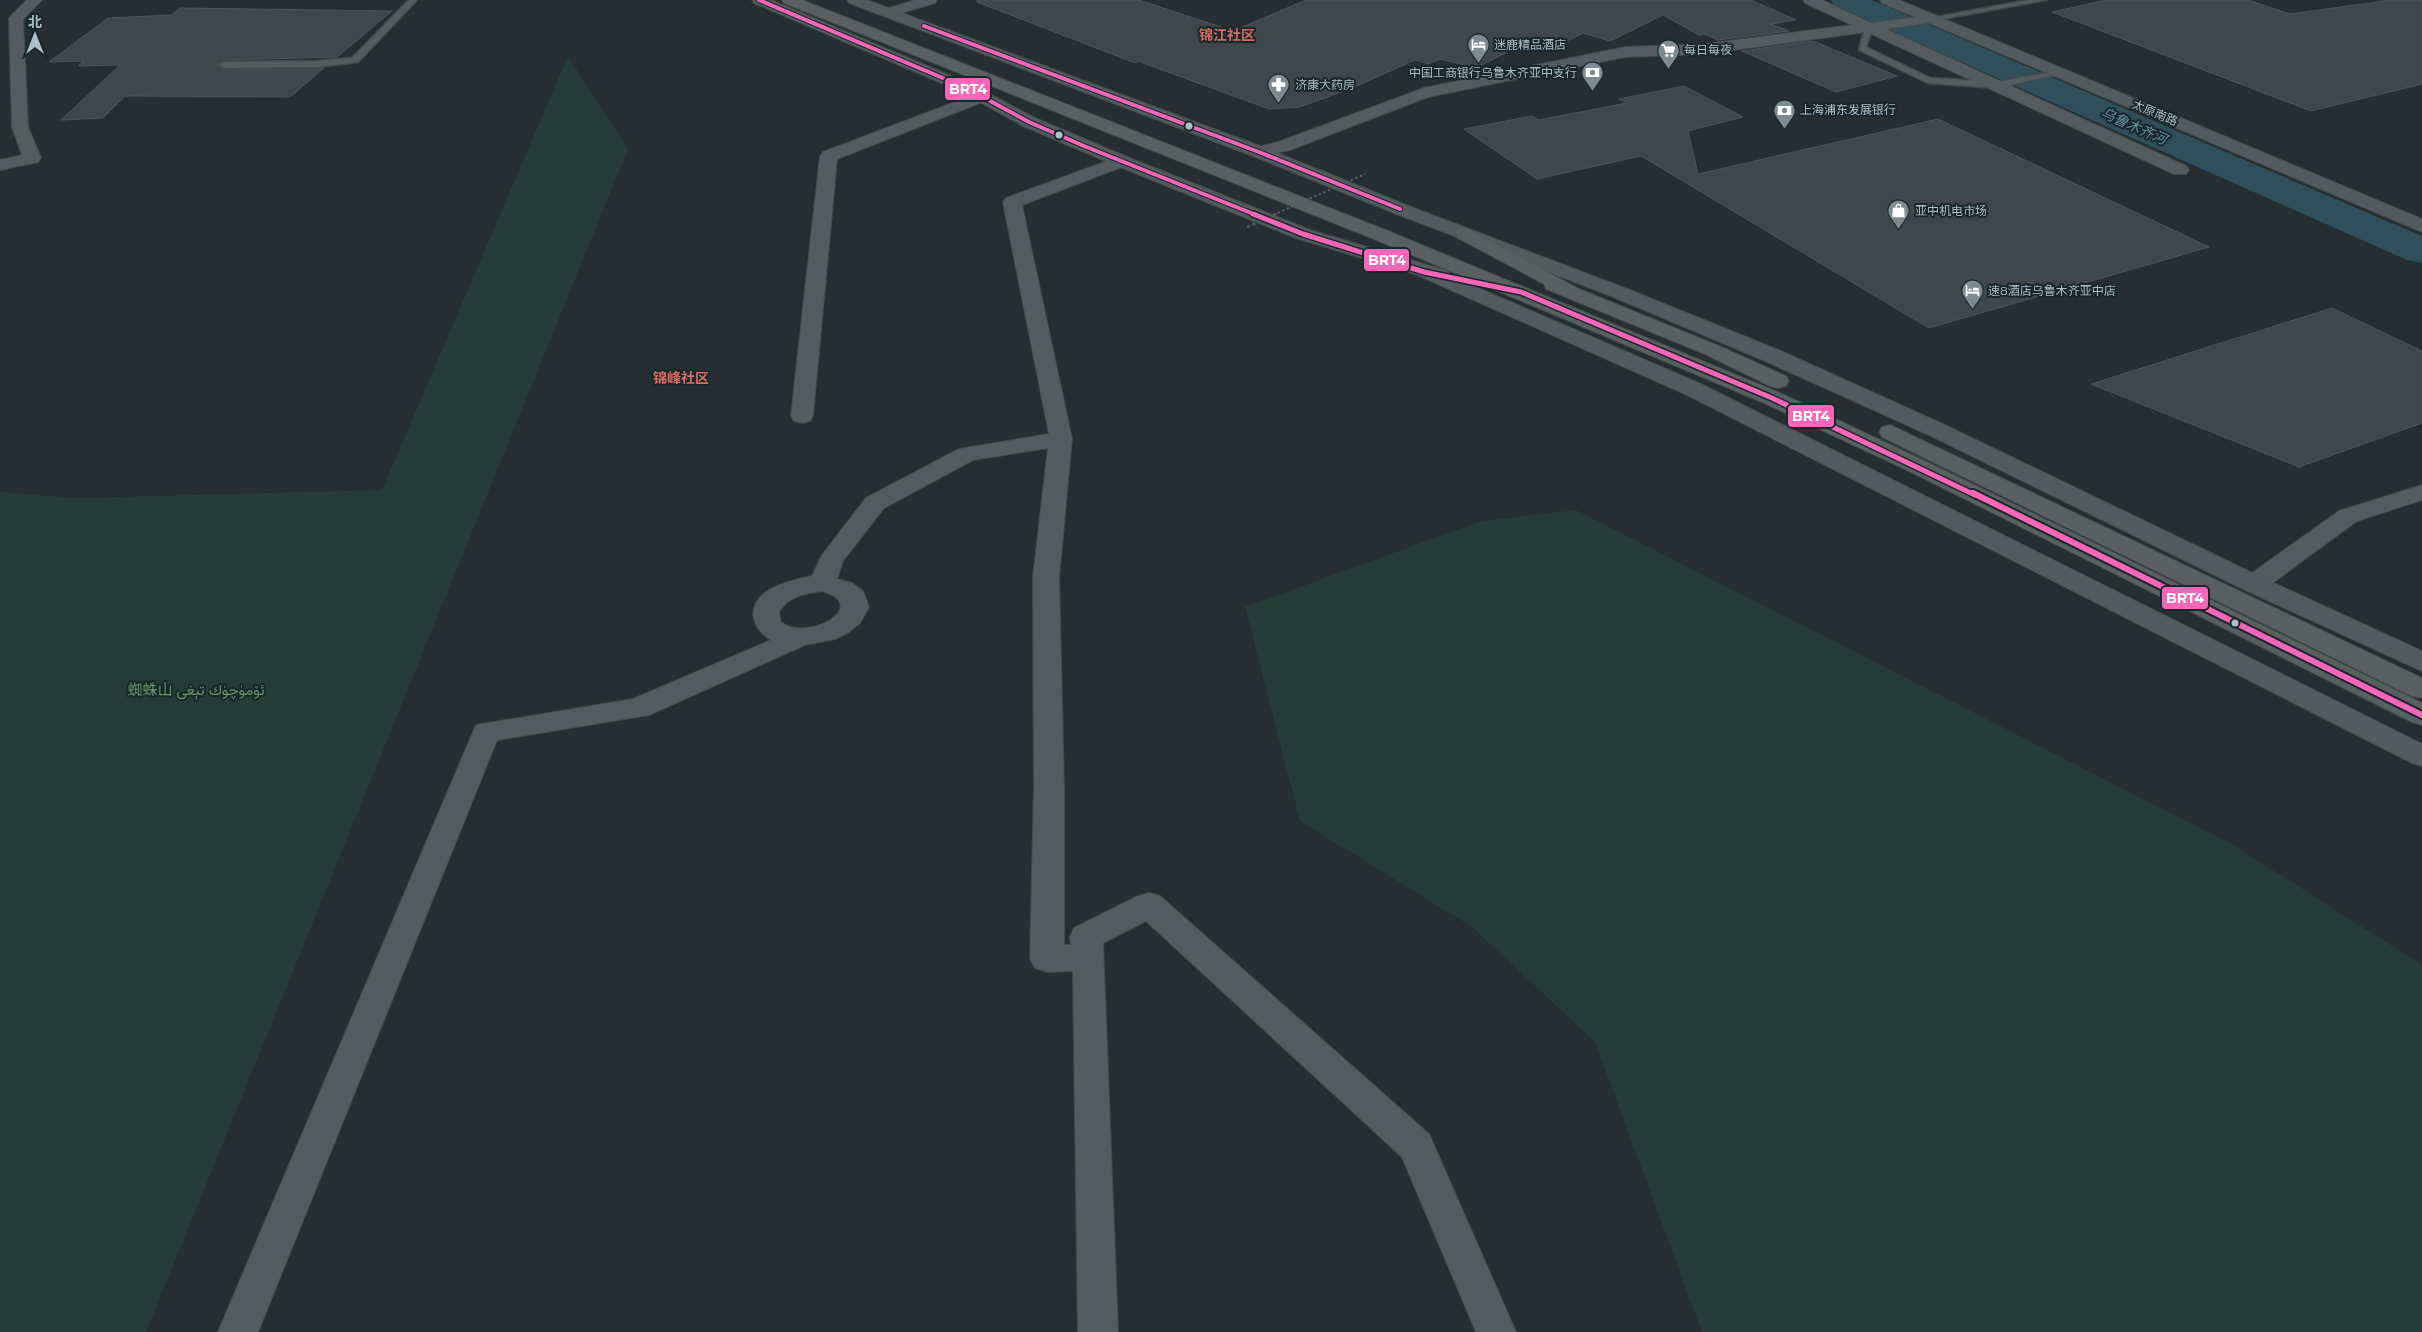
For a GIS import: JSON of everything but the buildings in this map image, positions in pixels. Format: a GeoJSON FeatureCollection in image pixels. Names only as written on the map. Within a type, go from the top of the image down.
{"type":"FeatureCollection","features":[{"type":"Feature","properties":{"kind":"highway"},"geometry":{"type":"LineString","coordinates":[[789,0],[1021,90],[1520,292],[1772,398],[1922,458],[2422,689]]}},
{"type":"Feature","properties":{"kind":"highway"},"geometry":{"type":"LineString","coordinates":[[825,0],[1712,350],[2422,715]]}},
{"type":"Feature","properties":{"kind":"highway"},"geometry":{"type":"LineString","coordinates":[[1465,234],[1581,297]]}},
{"type":"Feature","properties":{"kind":"main road"},"geometry":{"type":"LineString","coordinates":[[758,0],[984,96],[1029,122],[1303,234],[1424,272],[1520,292]]}},
{"type":"Feature","properties":{"kind":"main road"},"geometry":{"type":"LineString","coordinates":[[854,0],[1259,152],[1465,234],[1618,292],[1773,356],[1937,430],[2254,584],[2422,662]]}},
{"type":"Feature","properties":{"kind":"main road","name":"太原南路"},"geometry":{"type":"LineString","coordinates":[[1887,0],[1938,18],[2060,73],[2422,226]]}},
{"type":"Feature","properties":{"kind":"main road"},"geometry":{"type":"LineString","coordinates":[[1904,0],[1938,18],[2422,218]]}},
{"type":"Feature","properties":{"kind":"main road"},"geometry":{"type":"LineString","coordinates":[[1424,272],[1693,389],[2422,756]]}},
{"type":"Feature","properties":{"kind":"street"},"geometry":{"type":"LineString","coordinates":[[0,165],[32,158],[20,127],[16,18],[35,0]]}},
{"type":"Feature","properties":{"kind":"street"},"geometry":{"type":"LineString","coordinates":[[888,13],[930,0]]}},
{"type":"Feature","properties":{"kind":"street"},"geometry":{"type":"LineString","coordinates":[[1810,0],[1874,25],[1996,85],[2180,170]]}},
{"type":"Feature","properties":{"kind":"street"},"geometry":{"type":"LineString","coordinates":[[1259,152],[1284,146],[1424,93],[1625,52],[1704,49],[1938,18]]}},
{"type":"Feature","properties":{"kind":"street"},"geometry":{"type":"LineString","coordinates":[[802,416],[829,156],[984,96]]}},
{"type":"Feature","properties":{"kind":"street"},"geometry":{"type":"LineString","coordinates":[[1088,957],[1047,959],[1049,788],[1046,577],[1061,439],[1012,202],[1121,161]]}},
{"type":"Feature","properties":{"kind":"street"},"geometry":{"type":"LineString","coordinates":[[822,583],[832,560],[875,503],[967,454],[1061,439]]}},
{"type":"Feature","properties":{"kind":"street"},"geometry":{"type":"LineString","coordinates":[[2254,584],[2348,516],[2422,492]]}},
{"type":"Feature","properties":{"kind":"street"},"geometry":{"type":"LineString","coordinates":[[238,1332],[486,732],[639,708],[798,638],[826,634],[848,621],[854,613],[855,604],[853,596],[840,587],[822,583],[793,588],[780,595],[767,612],[768,622],[773,630],[784,636],[798,638]]}},
{"type":"Feature","properties":{"kind":"street"},"geometry":{"type":"LineString","coordinates":[[1098,1332],[1086,937],[1149,905],[1416,1146],[1496,1332]]}},
{"type":"Feature","properties":{"kind":"lane"},"geometry":{"type":"LineString","coordinates":[[223,65],[317,64],[355,60],[412,0]]}},
{"type":"Feature","properties":{"kind":"lane"},"geometry":{"type":"LineString","coordinates":[[1938,18],[2042,0]]}},
{"type":"Feature","properties":{"kind":"lane"},"geometry":{"type":"LineString","coordinates":[[1874,25],[1862,48],[1928,80],[1996,85],[2060,73]]}},
{"type":"Feature","properties":{"kind":"path"},"geometry":{"type":"LineString","coordinates":[[1247,227],[1365,174]]}},
{"type":"Feature","properties":{"kind":"green space","name":"蜘蛛山 ئۆمۈچۈك تېغى"},"geometry":{"type":"Polygon","coordinates":[[[568,56],[628,149],[146,1332],[0,1332],[0,492],[76,498],[382,490],[568,56]]]}},
{"type":"Feature","properties":{"kind":"green space"},"geometry":{"type":"Polygon","coordinates":[[[1576,510],[2230,843],[2422,965],[2422,1332],[1702,1332],[1595,1042],[1472,927],[1300,821],[1245,607],[1481,521],[1576,510]]]}},
{"type":"Feature","properties":{"kind":"waterway","name":"乌鲁木齐河"},"geometry":{"type":"LineString","coordinates":[[1846,0],[2422,251]]}},
{"type":"Feature","properties":{"kind":"transit line","name":"BRT4"},"geometry":{"type":"LineString","coordinates":[[759,0],[964,87],[1029,122],[1084,146],[1303,234],[1424,272],[1521,292],[1772,398],[1919,467],[2422,715]]}},
{"type":"Feature","properties":{"kind":"transit line","name":"BRT4"},"geometry":{"type":"LineString","coordinates":[[924,26],[1259,152],[1400,209]]}},
{"type":"Feature","properties":{"kind":"place","name":"迷鹿精品酒店"},"geometry":{"type":"Point","coordinates":[1478,64]}},
{"type":"Feature","properties":{"kind":"place","name":"每日每夜"},"geometry":{"type":"Point","coordinates":[1668,69]}},
{"type":"Feature","properties":{"kind":"place","name":"中国工商银行乌鲁木齐亚中支行"},"geometry":{"type":"Point","coordinates":[1593,92]}},
{"type":"Feature","properties":{"kind":"place","name":"济康大药房"},"geometry":{"type":"Point","coordinates":[1279,104]}},
{"type":"Feature","properties":{"kind":"place","name":"上海浦东发展银行"},"geometry":{"type":"Point","coordinates":[1784,129]}},
{"type":"Feature","properties":{"kind":"place","name":"亚中机电市场"},"geometry":{"type":"Point","coordinates":[1899,230]}},
{"type":"Feature","properties":{"kind":"place","name":"速8酒店乌鲁木齐亚中店"},"geometry":{"type":"Point","coordinates":[1972,310]}},
{"type":"Feature","properties":{"kind":"district","name":"锦江社区"},"geometry":{"type":"Point","coordinates":[1227,35]}},
{"type":"Feature","properties":{"kind":"district","name":"锦峰社区"},"geometry":{"type":"Point","coordinates":[681,378]}}]}
